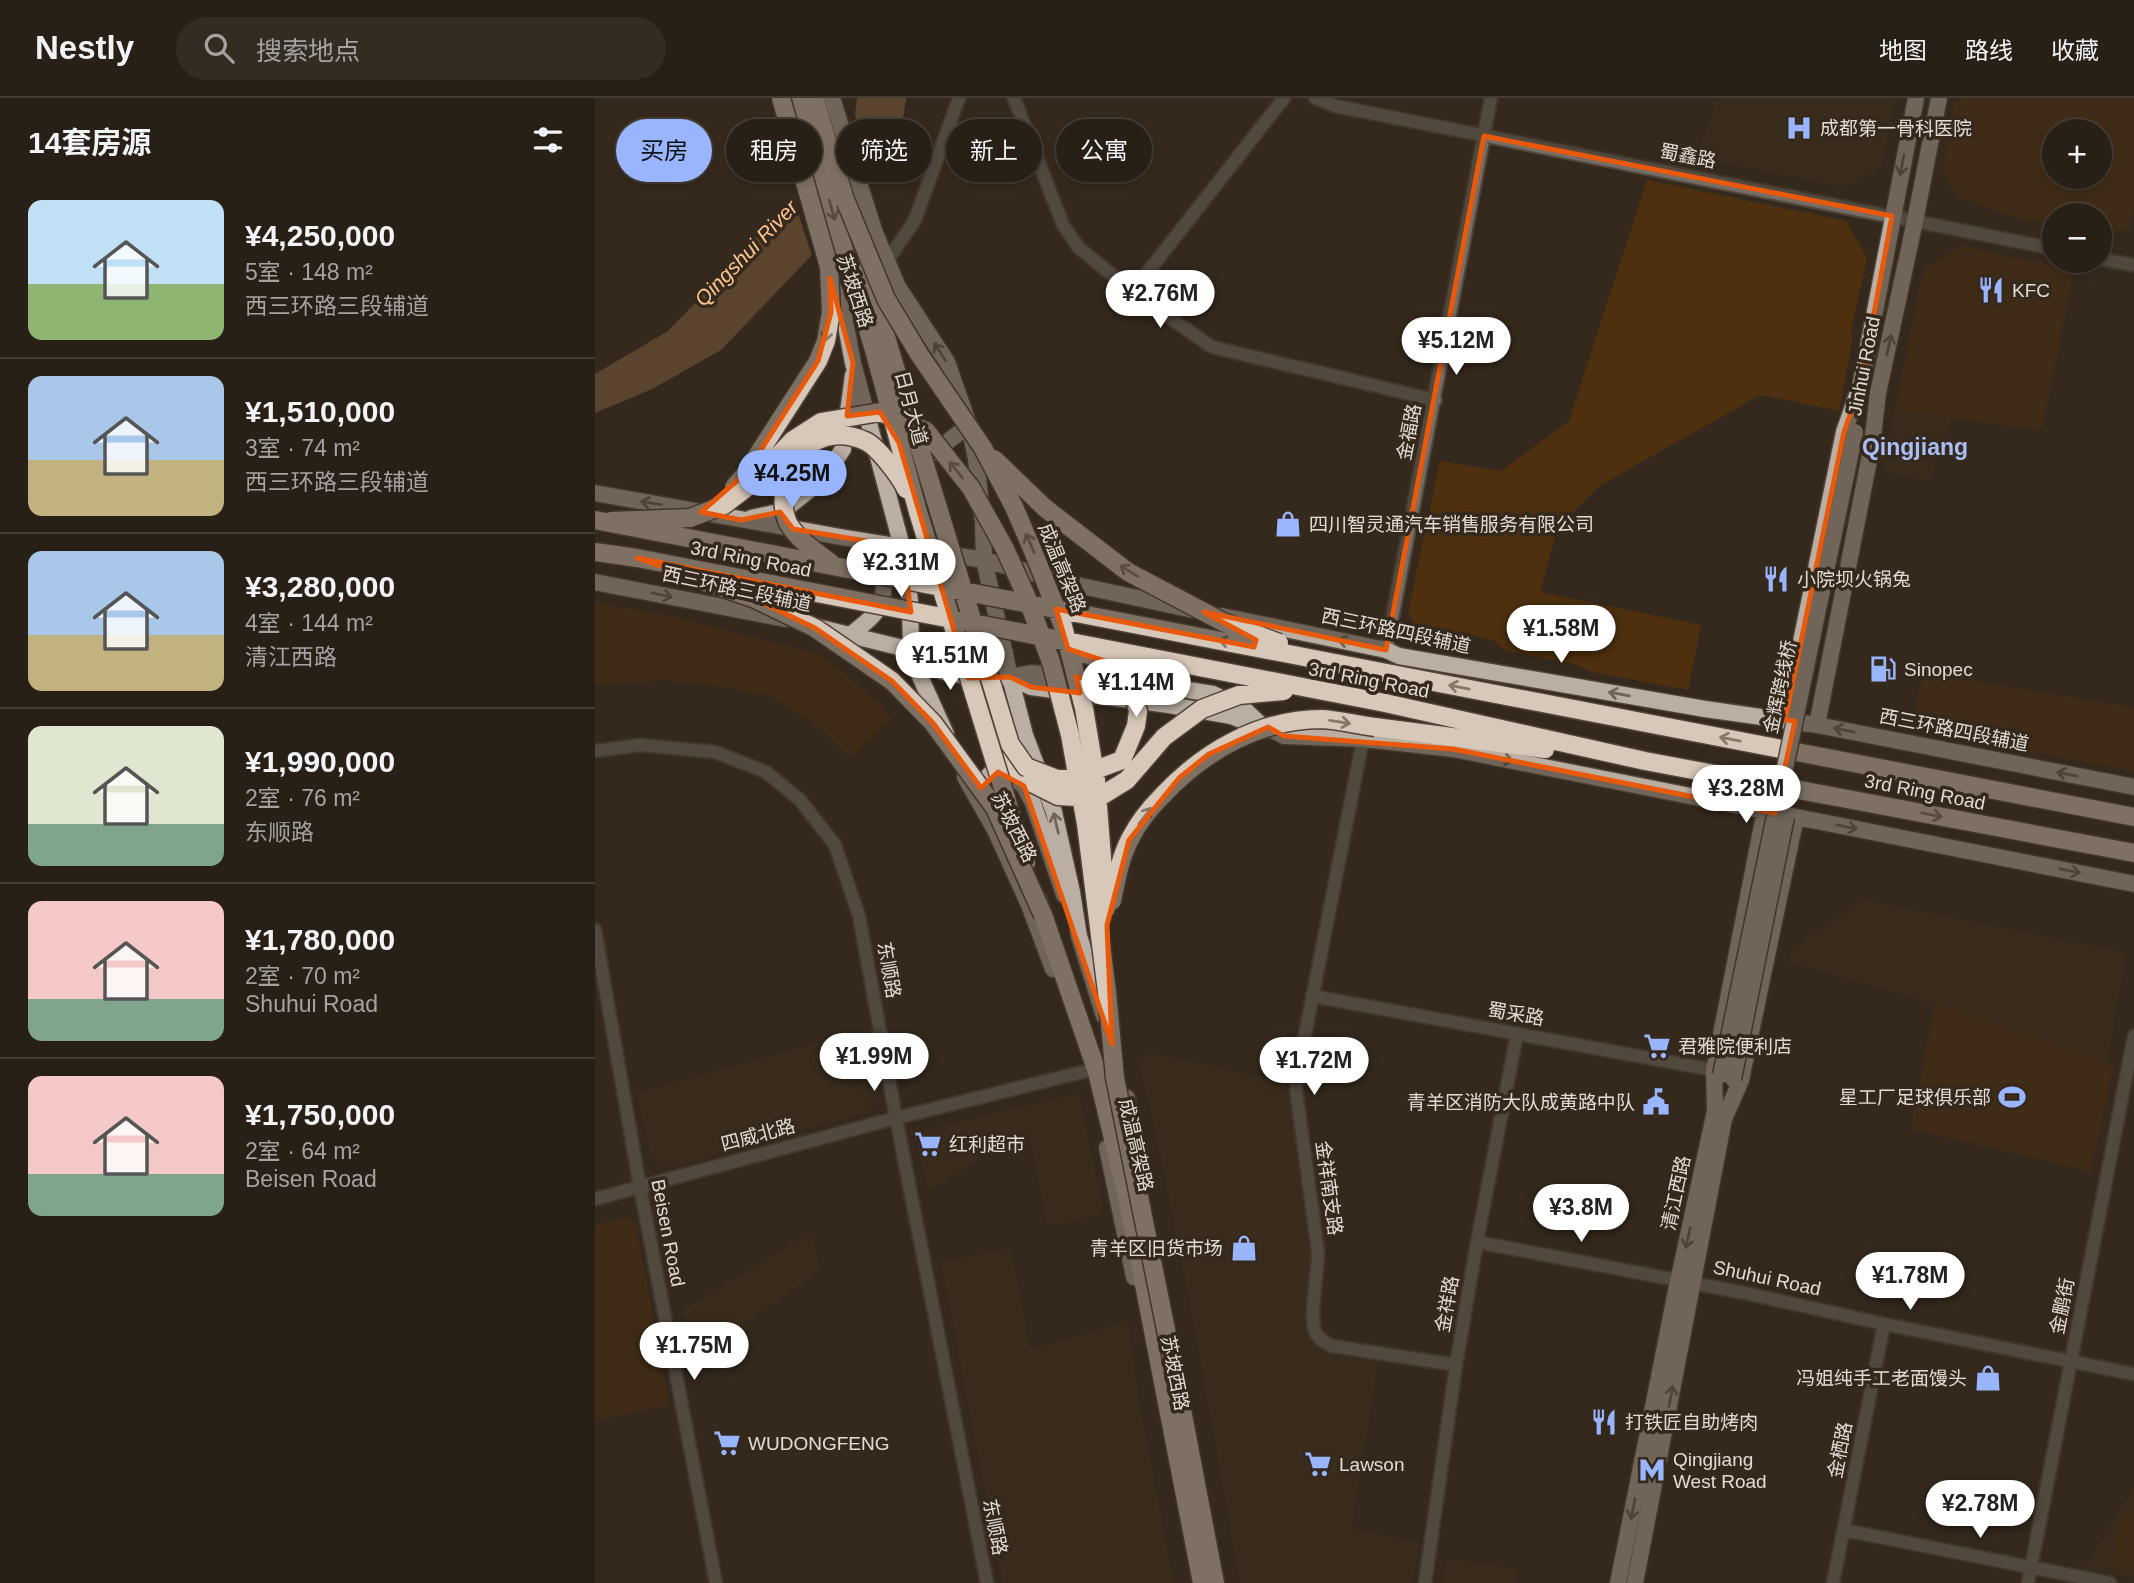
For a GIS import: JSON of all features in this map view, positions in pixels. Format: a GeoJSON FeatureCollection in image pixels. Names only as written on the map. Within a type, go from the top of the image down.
{"type":"FeatureCollection","features":[{"type":"Feature","properties":{"kind":"highway"},"geometry":{"type":"LineString","coordinates":[[692,517],[729,494],[746,473],[818,361],[826,341],[831,312],[829,267],[781,98]]}},
{"type":"Feature","properties":{"kind":"highway","name":"日月大道"},"geometry":{"type":"LineString","coordinates":[[798,98],[874,350],[918,512],[984,728]]}},
{"type":"Feature","properties":{"kind":"highway"},"geometry":{"type":"LineString","coordinates":[[814,98],[1010,744],[1026,767],[1057,779],[1071,779],[1122,760],[1136,726],[1138,711],[1132,689],[1100,659],[1022,633]]}},
{"type":"Feature","properties":{"kind":"highway","name":"成温高架路"},"geometry":{"type":"LineString","coordinates":[[846,202],[886,299],[982,448],[1019,518],[1063,626],[1084,708],[1096,780],[1107,925],[1107,992]]}},
{"type":"Feature","properties":{"kind":"highway"},"geometry":{"type":"LineString","coordinates":[[603,521],[692,517],[724,506],[750,485],[793,440],[821,422],[880,412],[926,431],[971,488],[1005,549],[1027,598],[1051,662],[1070,735],[1086,824],[1115,1078],[1215,1583]]}},
{"type":"Feature","properties":{"kind":"highway"},"geometry":{"type":"LineString","coordinates":[[837,567],[804,543],[787,521],[783,497],[788,470],[802,452],[820,438],[843,434],[867,441],[899,475],[918,512]]}},
{"type":"Feature","properties":{"kind":"highway"},"geometry":{"type":"LineString","coordinates":[[982,448],[1045,508],[1128,572],[1223,622],[1325,660]]}},
{"type":"Feature","properties":{"kind":"highway","name":"3rd Ring Road"},"geometry":{"type":"LineString","coordinates":[[603,521],[2134,817]]}},
{"type":"Feature","properties":{"kind":"highway","name":"3rd Ring Road"},"geometry":{"type":"LineString","coordinates":[[595,552],[1385,704],[1645,761],[2134,853]]}},
{"type":"Feature","properties":{"kind":"highway"},"geometry":{"type":"LineString","coordinates":[[637,558],[753,598],[815,628],[892,681],[933,723],[995,808],[1042,915]]}},
{"type":"Feature","properties":{"kind":"highway"},"geometry":{"type":"LineString","coordinates":[[984,728],[1015,773],[1058,796],[1098,798],[1127,780],[1164,737],[1202,709],[1240,695],[1305,689]]}},
{"type":"Feature","properties":{"kind":"highway"},"geometry":{"type":"LineString","coordinates":[[1107,925],[1116,880],[1129,840],[1145,814],[1179,778],[1209,754],[1237,739],[1270,727],[1295,721],[1323,719],[1369,733],[1645,761]]}},
{"type":"Feature","properties":{"kind":"highway","name":"成温高架路"},"geometry":{"type":"LineString","coordinates":[[984,728],[1042,915],[1100,1084],[1127,1197],[1202,1583]]}},
{"type":"Feature","properties":{"kind":"main road","name":"苏坡西路"},"geometry":{"type":"LineString","coordinates":[[774,98],[821,255],[844,315],[853,363],[902,547],[910,601],[911,650],[918,672],[961,772],[995,830],[1029,905],[1091,1070],[1159,1394],[1193,1583]]}},
{"type":"Feature","properties":{"kind":"main road","name":"苏坡西路"},"geometry":{"type":"LineString","coordinates":[[832,98],[874,233],[898,287],[947,362],[969,425],[976,459],[984,560],[1024,735],[1054,812],[1079,936],[1132,1119],[1223,1583]]}},
{"type":"Feature","properties":{"kind":"main road","name":"Jinhui Road"},"geometry":{"type":"LineString","coordinates":[[1785,720],[1845,432],[1861,384],[1916,98]]}},
{"type":"Feature","properties":{"kind":"main road","name":"Jinhui Road"},"geometry":{"type":"LineString","coordinates":[[1817,725],[1872,445],[1878,393],[1939,98]]}},
{"type":"Feature","properties":{"kind":"main road"},"geometry":{"type":"LineString","coordinates":[[853,363],[892,434],[914,457],[933,453],[969,425]]}},
{"type":"Feature","properties":{"kind":"main road"},"geometry":{"type":"LineString","coordinates":[[741,520],[783,511],[823,479],[843,449],[853,363]]}},
{"type":"Feature","properties":{"kind":"main road"},"geometry":{"type":"LineString","coordinates":[[1858,437],[1861,384]]}},
{"type":"Feature","properties":{"kind":"main road"},"geometry":{"type":"LineString","coordinates":[[1858,437],[1878,393]]}},
{"type":"Feature","properties":{"kind":"main road","name":"金辉跨线桥"},"geometry":{"type":"LineString","coordinates":[[1722,1074],[1858,437]]}},
{"type":"Feature","properties":{"kind":"main road"},"geometry":{"type":"LineString","coordinates":[[595,494],[984,560]]}},
{"type":"Feature","properties":{"kind":"main road"},"geometry":{"type":"LineString","coordinates":[[851,635],[876,612],[882,597],[884,579],[874,543]]}},
{"type":"Feature","properties":{"kind":"main road","name":"西三环路四段辅道"},"geometry":{"type":"LineString","coordinates":[[984,560],[1134,598],[1386,650],[1399,656],[1705,709],[1817,725],[2134,787]]}},
{"type":"Feature","properties":{"kind":"main road","name":"西三环路三段辅道"},"geometry":{"type":"LineString","coordinates":[[595,582],[767,614],[911,650],[930,648],[996,654],[1005,652]]}},
{"type":"Feature","properties":{"kind":"main road","name":"西三环路三段辅道"},"geometry":{"type":"LineString","coordinates":[[911,650],[928,666],[944,672],[976,678],[1010,677]]}},
{"type":"Feature","properties":{"kind":"main road"},"geometry":{"type":"LineString","coordinates":[[1010,677],[1031,673],[1138,682],[1213,694],[1243,708],[1259,723],[1284,736],[1369,733],[2134,884]]}},
{"type":"Feature","properties":{"kind":"main road"},"geometry":{"type":"LineString","coordinates":[[978,800],[982,783],[990,774],[998,772],[1015,778],[1024,786],[1033,803],[1079,936]]}},
{"type":"Feature","properties":{"kind":"main road"},"geometry":{"type":"LineString","coordinates":[[1719,1115],[1722,1074],[1765,810]]}},
{"type":"Feature","properties":{"kind":"main road","name":"清江西路"},"geometry":{"type":"LineString","coordinates":[[1618,1583],[1686,1281],[1719,1115],[1741,1080],[1796,817]]}},
{"type":"Feature","properties":{"kind":"main road","name":"清江西路"},"geometry":{"type":"LineString","coordinates":[[1635,1583],[1686,1281]]}},
{"type":"Feature","properties":{"kind":"street"},"geometry":{"type":"LineString","coordinates":[[887,261],[915,220],[959,98]]}},
{"type":"Feature","properties":{"kind":"street"},"geometry":{"type":"LineString","coordinates":[[1014,98],[1063,225],[1079,248],[1133,291],[1212,346],[1435,400]]}},
{"type":"Feature","properties":{"kind":"street"},"geometry":{"type":"LineString","coordinates":[[1133,291],[1284,98]]}},
{"type":"Feature","properties":{"kind":"street","name":"蜀鑫路"},"geometry":{"type":"LineString","coordinates":[[1315,98],[1335,106],[2042,246]]}},
{"type":"Feature","properties":{"kind":"street","name":"金福路"},"geometry":{"type":"LineString","coordinates":[[1386,650],[1491,98]]}},
{"type":"Feature","properties":{"kind":"street"},"geometry":{"type":"LineString","coordinates":[[2112,261],[2134,265]]}},
{"type":"Feature","properties":{"kind":"street","name":"金祥南支路"},"geometry":{"type":"LineString","coordinates":[[1369,733],[1312,996],[1296,1090],[1318,1252],[1314,1329],[1323,1342],[1332,1346],[1456,1364]]}},
{"type":"Feature","properties":{"kind":"street","name":"东顺路"},"geometry":{"type":"LineString","coordinates":[[595,751],[640,745],[715,752],[767,772],[800,800],[835,845],[859,916],[986,1583]]}},
{"type":"Feature","properties":{"kind":"street","name":"Beisen Road"},"geometry":{"type":"LineString","coordinates":[[595,930],[640,1187],[716,1583]]}},
{"type":"Feature","properties":{"kind":"street","name":"蜀采路"},"geometry":{"type":"LineString","coordinates":[[1312,996],[1722,1074]]}},
{"type":"Feature","properties":{"kind":"street","name":"金祥路"},"geometry":{"type":"LineString","coordinates":[[1426,1583],[1456,1364],[1517,1034]]}},
{"type":"Feature","properties":{"kind":"street","name":"金鹏街"},"geometry":{"type":"LineString","coordinates":[[2028,1583],[2134,1036]]}},
{"type":"Feature","properties":{"kind":"street","name":"四威北路"},"geometry":{"type":"LineString","coordinates":[[595,1199],[896,1118],[1091,1070]]}},
{"type":"Feature","properties":{"kind":"street","name":"Shuhui Road"},"geometry":{"type":"LineString","coordinates":[[1477,1242],[1686,1281],[2134,1374]]}},
{"type":"Feature","properties":{"kind":"street","name":"金栖路"},"geometry":{"type":"LineString","coordinates":[[1833,1583],[1884,1324]]}},
{"type":"Feature","properties":{"kind":"street"},"geometry":{"type":"LineString","coordinates":[[1844,1530],[2110,1583]]}},
{"type":"Feature","properties":{"kind":"highlighted area"},"geometry":{"type":"Polygon","coordinates":[[[1484,136],[1892,216],[1861,384],[1844,432],[1785,720],[1795,721],[1775,813],[1453,749],[1284,736],[1268,727],[1209,754],[1179,778],[1129,840],[1107,925],[1112,1044],[1024,786],[998,772],[981,788],[933,723],[892,681],[815,628],[753,598],[637,558],[911,612],[902,547],[793,529],[780,512],[741,520],[701,512],[746,473],[818,361],[831,312],[830,278],[853,363],[847,416],[880,412],[899,443],[968,678],[1010,677],[1031,687],[1080,693],[1076,677],[1130,681],[1132,670],[1068,649],[1056,609],[1254,647],[1256,640],[1204,612],[1386,650],[1484,136]]]}},
{"type":"Feature","properties":{"kind":"shaded area","name":"成都第一骨科医院"},"geometry":{"type":"Polygon","coordinates":[[[1718,98],[1895,98],[1882,166],[1847,187],[1697,158],[1718,98]]]}},
{"type":"Feature","properties":{"kind":"shaded area"},"geometry":{"type":"Polygon","coordinates":[[[1963,98],[2134,98],[2134,208],[2129,227],[2112,234],[2112,203],[2042,203],[2042,222],[2002,213],[1957,196],[1942,171],[1954,105],[1963,98]]]}},
{"type":"Feature","properties":{"kind":"shaded area"},"geometry":{"type":"Polygon","coordinates":[[[1647,180],[1846,221],[1867,258],[1851,330],[1852,341],[1839,411],[1758,396],[1599,486],[1557,529],[1540,592],[1701,625],[1688,690],[1592,672],[1575,664],[1506,651],[1494,640],[1413,623],[1408,612],[1440,461],[1501,471],[1569,421],[1647,180]]]}},
{"type":"Feature","properties":{"kind":"shaded area"},"geometry":{"type":"Polygon","coordinates":[[[1962,246],[2042,263],[2042,273],[2073,273],[2042,430],[1895,410],[1923,270],[1962,246]]]}},
{"type":"Feature","properties":{"kind":"shaded area"},"geometry":{"type":"Polygon","coordinates":[[[1895,410],[1952,418],[1930,480],[1883,472],[1895,410]]]}},
{"type":"Feature","properties":{"kind":"shaded area"},"geometry":{"type":"Polygon","coordinates":[[[595,603],[678,618],[821,655],[879,703],[891,718],[850,758],[818,726],[773,697],[725,687],[667,680],[595,684],[595,603]]]}},
{"type":"Feature","properties":{"kind":"shaded area"},"geometry":{"type":"Polygon","coordinates":[[[1923,673],[2134,708],[2134,771],[1960,739],[1952,732],[1912,726],[1923,673]]]}},
{"type":"Feature","properties":{"kind":"shaded area"},"geometry":{"type":"Polygon","coordinates":[[[1861,900],[2126,953],[2107,1062],[1935,1004],[1789,962],[1791,949],[1861,900]]]}},
{"type":"Feature","properties":{"kind":"shaded area","name":"星工厂足球俱乐部"},"geometry":{"type":"Polygon","coordinates":[[[1935,1004],[2114,1064],[2091,1171],[1911,1129],[1935,1004]]]}},
{"type":"Feature","properties":{"kind":"shaded area"},"geometry":{"type":"Polygon","coordinates":[[[871,1028],[881,1086],[866,1114],[672,1167],[651,1157],[637,1093],[871,1028]]]}},
{"type":"Feature","properties":{"kind":"shaded area"},"geometry":{"type":"Polygon","coordinates":[[[1150,1053],[1288,1083],[1311,1264],[1306,1327],[1311,1340],[1327,1353],[1378,1363],[1351,1529],[1419,1542],[1413,1583],[1240,1583],[1191,1307],[1138,1059],[1150,1053]]]}},
{"type":"Feature","properties":{"kind":"shaded area"},"geometry":{"type":"Polygon","coordinates":[[[1079,1093],[1104,1214],[1048,1226],[1029,1131],[1021,1133],[928,1191],[918,1149],[925,1130],[1079,1093]]]}},
{"type":"Feature","properties":{"kind":"shaded area"},"geometry":{"type":"Polygon","coordinates":[[[626,1217],[636,1225],[669,1405],[595,1420],[595,1226],[626,1217]]]}},
{"type":"Feature","properties":{"kind":"shaded area"},"geometry":{"type":"Polygon","coordinates":[[[812,1232],[820,1271],[723,1337],[718,1331],[689,1346],[682,1311],[812,1232]]]}},
{"type":"Feature","properties":{"kind":"shaded area"},"geometry":{"type":"Polygon","coordinates":[[[1011,1248],[1029,1346],[1034,1349],[1128,1321],[1139,1405],[1174,1583],[1003,1583],[941,1262],[1011,1248]]]}},
{"type":"Feature","properties":{"kind":"shaded area"},"geometry":{"type":"Polygon","coordinates":[[[2134,1486],[2134,1578],[2085,1568],[2134,1486]]]}},
{"type":"Feature","properties":{"kind":"shaded area"},"geometry":{"type":"Polygon","coordinates":[[[2123,1511],[2134,1513],[2134,1567],[2112,1562],[2123,1511]]]}},
{"type":"Feature","properties":{"kind":"shaded area"},"geometry":{"type":"Polygon","coordinates":[[[1447,1559],[1518,1568],[1515,1583],[1442,1583],[1447,1559]]]}},
{"type":"Feature","properties":{"kind":"water"},"geometry":{"type":"Polygon","coordinates":[[[857,98],[906,98],[902,119],[854,119],[857,98]]]}},
{"type":"Feature","properties":{"kind":"water","name":"Qingshui River"},"geometry":{"type":"Polygon","coordinates":[[[836,144],[836,182],[874,182],[809,258],[721,350],[652,389],[595,413],[595,374],[668,331],[728,269],[804,182],[822,182],[822,161],[836,144]]]}},
{"type":"Feature","properties":{"kind":"pier"},"geometry":{"type":"Polygon","coordinates":[[[836,139],[836,182],[877,184],[813,259],[791,192],[799,182],[822,182],[822,155],[836,139]]]}},
{"type":"Feature","properties":{"kind":"place","name":"成都第一骨科医院"},"geometry":{"type":"Point","coordinates":[1799,128]}},
{"type":"Feature","properties":{"kind":"place","name":"KFC"},"geometry":{"type":"Point","coordinates":[1991,290]}},
{"type":"Feature","properties":{"kind":"place","name":"四川智灵通汽车销售服务有限公司"},"geometry":{"type":"Point","coordinates":[1288,524]}},
{"type":"Feature","properties":{"kind":"place","name":"小院坝火锅兔"},"geometry":{"type":"Point","coordinates":[1776,579]}},
{"type":"Feature","properties":{"kind":"place","name":"Sinopec"},"geometry":{"type":"Point","coordinates":[1883,669]}},
{"type":"Feature","properties":{"kind":"place","name":"君雅院便利店"},"geometry":{"type":"Point","coordinates":[1657,1046]}},
{"type":"Feature","properties":{"kind":"place","name":"星工厂足球俱乐部"},"geometry":{"type":"Point","coordinates":[2012,1097]}},
{"type":"Feature","properties":{"kind":"place","name":"青羊区消防大队成黄路中队"},"geometry":{"type":"Point","coordinates":[1656,1102]}},
{"type":"Feature","properties":{"kind":"place","name":"红利超市"},"geometry":{"type":"Point","coordinates":[928,1144]}},
{"type":"Feature","properties":{"kind":"place","name":"青羊区旧货市场"},"geometry":{"type":"Point","coordinates":[1244,1248]}},
{"type":"Feature","properties":{"kind":"place","name":"冯姐纯手工老面馒头"},"geometry":{"type":"Point","coordinates":[1988,1378]}},
{"type":"Feature","properties":{"kind":"place","name":"打铁匠自助烤肉"},"geometry":{"type":"Point","coordinates":[1604,1422]}},
{"type":"Feature","properties":{"kind":"place","name":"WUDONGFENG"},"geometry":{"type":"Point","coordinates":[727,1443]}},
{"type":"Feature","properties":{"kind":"place","name":"Lawson"},"geometry":{"type":"Point","coordinates":[1318,1464]}},
{"type":"Feature","properties":{"kind":"place","name":"Qingjiang West Road"},"geometry":{"type":"Point","coordinates":[1652,1470]}},
{"type":"Feature","properties":{"kind":"district","name":"Qingjiang"},"geometry":{"type":"Point","coordinates":[1915,447]}}]}
